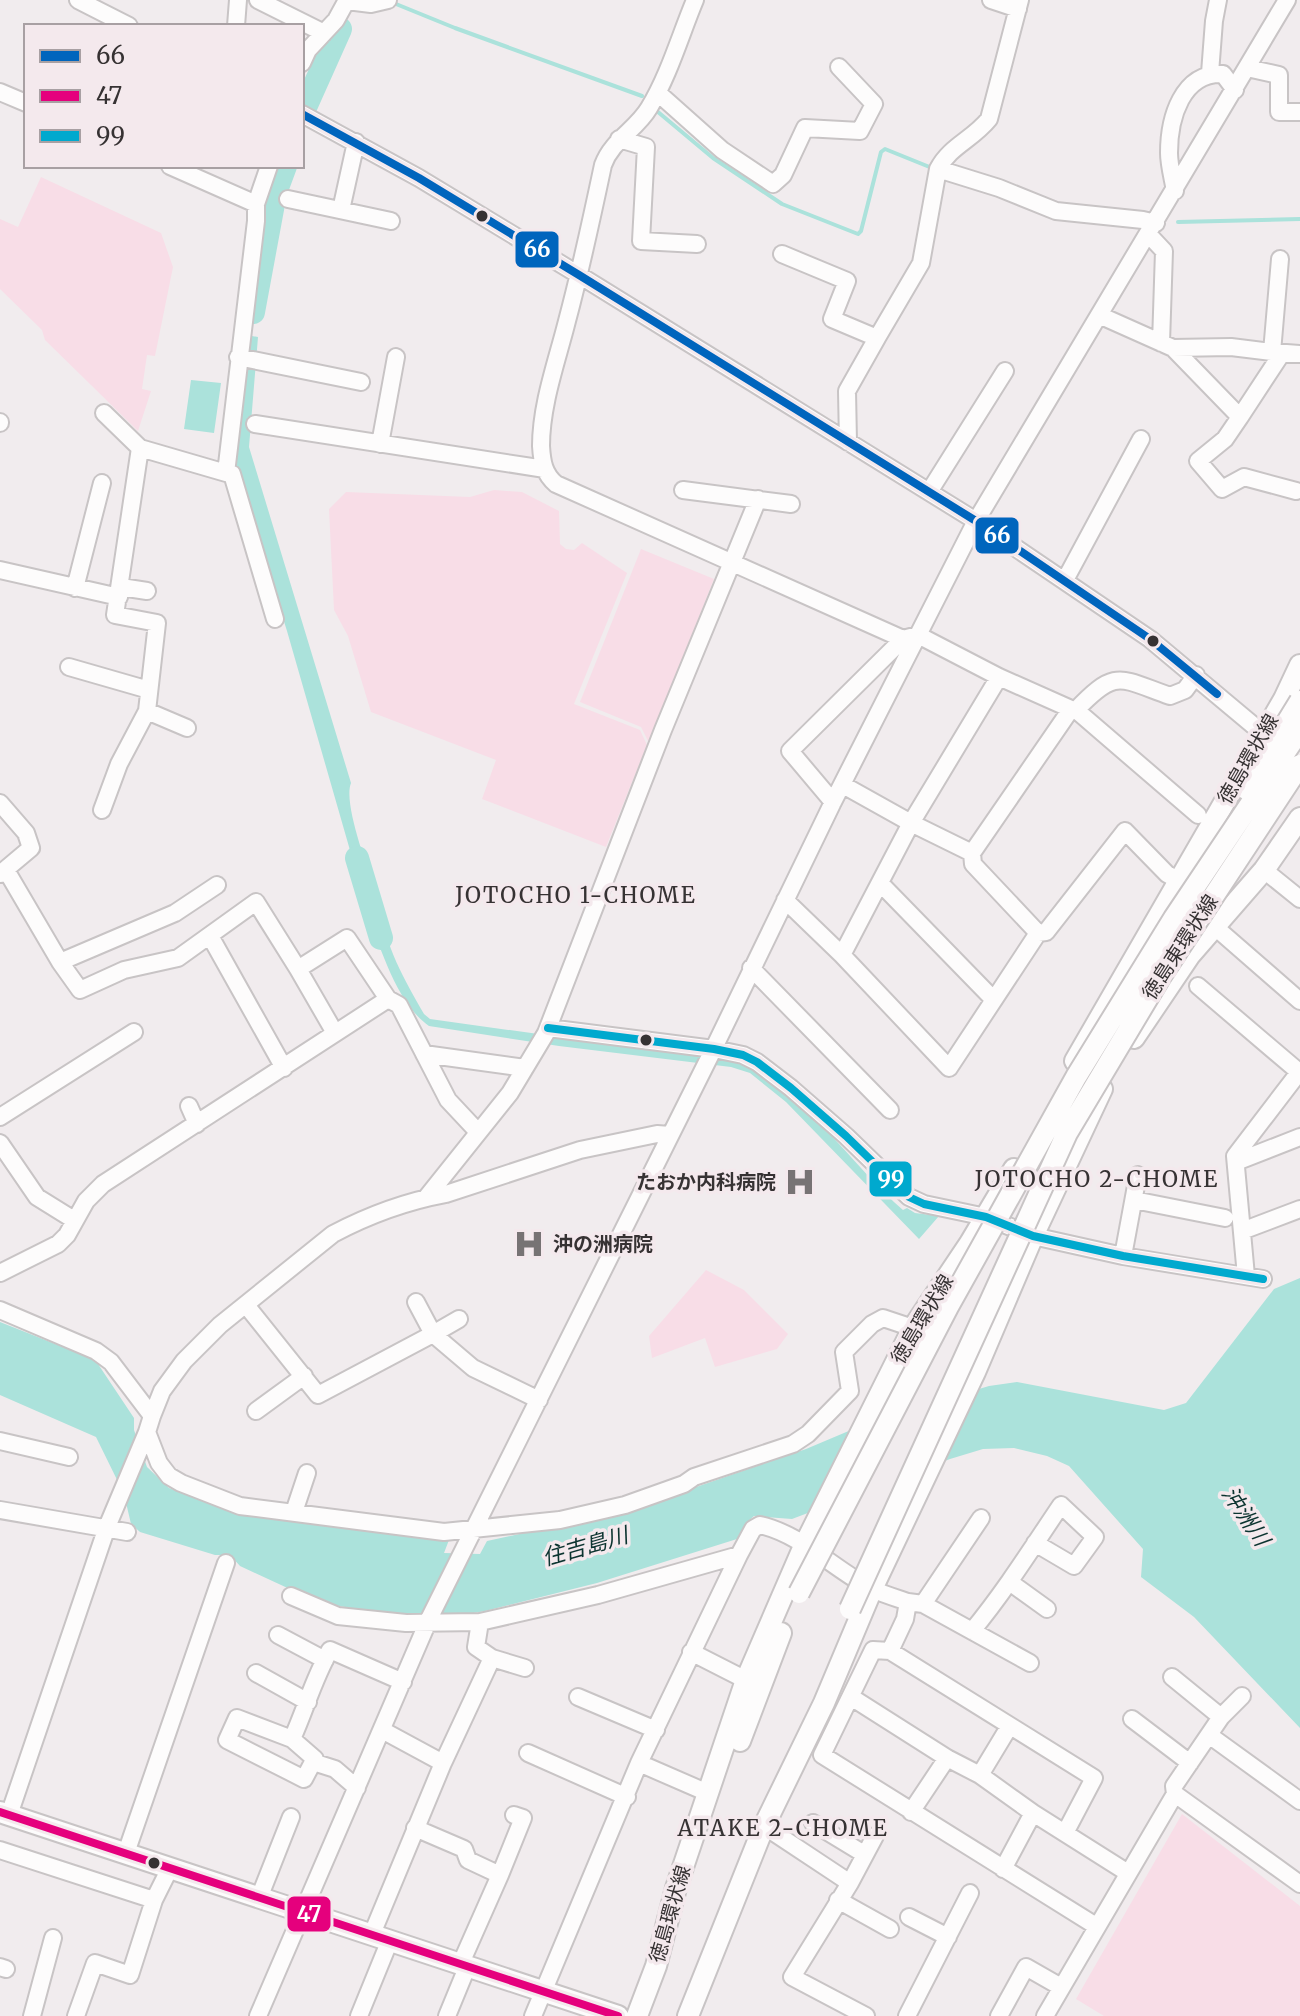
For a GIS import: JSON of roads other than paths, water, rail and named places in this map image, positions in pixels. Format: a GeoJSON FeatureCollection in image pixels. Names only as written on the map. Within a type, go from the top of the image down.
{"type":"FeatureCollection","features":[{"type":"Feature","properties":{"kind":"main road","name":"徳島環状線"},"geometry":{"type":"LineString","coordinates":[[656,1966],[676,1888],[746,1680],[804,1546],[867,1417],[913,1328],[986,1217],[1263,733],[1292,700],[1300,665]]}},
{"type":"Feature","properties":{"kind":"main road"},"geometry":{"type":"LineString","coordinates":[[1174,918],[1254,775],[1292,700],[1300,675]]}},
{"type":"Feature","properties":{"kind":"main road","name":"徳島環状線"},"geometry":{"type":"LineString","coordinates":[[637,2016],[690,1882],[759,1690],[799,1593],[1030,1157],[1118,1005],[1300,730]]}},
{"type":"Feature","properties":{"kind":"main road","name":"徳島東環状線"},"geometry":{"type":"LineString","coordinates":[[764,1826],[803,1716],[1067,1133],[1159,979],[1300,766]]}},
{"type":"Feature","properties":{"kind":"main road"},"geometry":{"type":"LineString","coordinates":[[1255,834],[1300,774]]}},
{"type":"Feature","properties":{"kind":"main road"},"geometry":{"type":"LineString","coordinates":[[688,2016],[764,1826],[824,1703],[872,1589],[1111,1073],[1177,974],[1264,870],[1300,818]]}},
{"type":"Feature","properties":{"kind":"main road"},"geometry":{"type":"LineString","coordinates":[[4,1813],[618,2016]]}},
{"type":"Feature","properties":{"kind":"street"},"geometry":{"type":"LineString","coordinates":[[78,0],[125,24]]}},
{"type":"Feature","properties":{"kind":"street"},"geometry":{"type":"LineString","coordinates":[[236,24],[238,0]]}},
{"type":"Feature","properties":{"kind":"street"},"geometry":{"type":"LineString","coordinates":[[258,0],[324,33]]}},
{"type":"Feature","properties":{"kind":"street"},"geometry":{"type":"LineString","coordinates":[[304,59],[308,50],[336,20],[347,0],[371,4],[388,0]]}},
{"type":"Feature","properties":{"kind":"street"},"geometry":{"type":"LineString","coordinates":[[695,0],[658,93],[646,113],[608,152],[603,165],[548,397],[541,442],[548,478],[731,562],[1073,710],[1198,815]]}},
{"type":"Feature","properties":{"kind":"street"},"geometry":{"type":"LineString","coordinates":[[848,442],[847,391],[921,263],[938,169],[944,157],[977,134],[989,119],[1019,4],[991,0]]}},
{"type":"Feature","properties":{"kind":"street"},"geometry":{"type":"LineString","coordinates":[[1210,73],[1218,0]]}},
{"type":"Feature","properties":{"kind":"street"},"geometry":{"type":"LineString","coordinates":[[258,2016],[429,1620],[843,785],[910,637],[1287,0]]}},
{"type":"Feature","properties":{"kind":"street"},"geometry":{"type":"LineString","coordinates":[[658,93],[722,150],[773,184],[783,175],[805,128],[860,131],[874,104],[839,67]]}},
{"type":"Feature","properties":{"kind":"street"},"geometry":{"type":"LineString","coordinates":[[1247,68],[1279,75],[1279,112],[1300,112]]}},
{"type":"Feature","properties":{"kind":"street"},"geometry":{"type":"LineString","coordinates":[[1175,191],[1169,153],[1176,105],[1195,79],[1210,73],[1223,74],[1235,90]]}},
{"type":"Feature","properties":{"kind":"street"},"geometry":{"type":"LineString","coordinates":[[0,92],[24,102]]}},
{"type":"Feature","properties":{"kind":"street"},"geometry":{"type":"LineString","coordinates":[[304,115],[356,142],[579,275],[976,521],[1150,639],[1300,766]]}},
{"type":"Feature","properties":{"kind":"street"},"geometry":{"type":"LineString","coordinates":[[619,139],[646,147],[641,241],[697,244]]}},
{"type":"Feature","properties":{"kind":"street"},"geometry":{"type":"LineString","coordinates":[[341,210],[356,142]]}},
{"type":"Feature","properties":{"kind":"street"},"geometry":{"type":"LineString","coordinates":[[179,168],[207,174],[256,204]]}},
{"type":"Feature","properties":{"kind":"street"},"geometry":{"type":"LineString","coordinates":[[226,473],[246,358],[256,204],[268,168]]}},
{"type":"Feature","properties":{"kind":"street"},"geometry":{"type":"LineString","coordinates":[[938,169],[999,188],[1056,211],[1153,229]]}},
{"type":"Feature","properties":{"kind":"street"},"geometry":{"type":"LineString","coordinates":[[288,199],[391,221]]}},
{"type":"Feature","properties":{"kind":"street"},"geometry":{"type":"LineString","coordinates":[[1153,229],[1164,251],[1167,346]]}},
{"type":"Feature","properties":{"kind":"street"},"geometry":{"type":"LineString","coordinates":[[782,254],[847,281],[832,319],[877,338]]}},
{"type":"Feature","properties":{"kind":"street"},"geometry":{"type":"LineString","coordinates":[[1280,259],[1277,352],[1225,439],[1198,461],[1222,489],[1244,477],[1296,491]]}},
{"type":"Feature","properties":{"kind":"street"},"geometry":{"type":"LineString","coordinates":[[1099,315],[1167,346],[1240,417]]}},
{"type":"Feature","properties":{"kind":"street"},"geometry":{"type":"LineString","coordinates":[[1167,346],[1231,347],[1300,354]]}},
{"type":"Feature","properties":{"kind":"street"},"geometry":{"type":"LineString","coordinates":[[380,444],[396,357]]}},
{"type":"Feature","properties":{"kind":"street"},"geometry":{"type":"LineString","coordinates":[[246,358],[361,382]]}},
{"type":"Feature","properties":{"kind":"street"},"geometry":{"type":"LineString","coordinates":[[929,492],[1005,371]]}},
{"type":"Feature","properties":{"kind":"street"},"geometry":{"type":"LineString","coordinates":[[104,413],[140,448],[232,474],[275,619]]}},
{"type":"Feature","properties":{"kind":"street"},"geometry":{"type":"LineString","coordinates":[[255,424],[545,469]]}},
{"type":"Feature","properties":{"kind":"street"},"geometry":{"type":"LineString","coordinates":[[1065,580],[1141,439]]}},
{"type":"Feature","properties":{"kind":"street"},"geometry":{"type":"LineString","coordinates":[[102,810],[119,764],[147,711],[157,623],[115,615],[140,448]]}},
{"type":"Feature","properties":{"kind":"street"},"geometry":{"type":"LineString","coordinates":[[75,588],[102,483]]}},
{"type":"Feature","properties":{"kind":"street"},"geometry":{"type":"LineString","coordinates":[[683,490],[791,504]]}},
{"type":"Feature","properties":{"kind":"street"},"geometry":{"type":"LineString","coordinates":[[426,1198],[510,1093],[545,1035],[663,730],[758,499]]}},
{"type":"Feature","properties":{"kind":"street"},"geometry":{"type":"LineString","coordinates":[[0,570],[75,588],[147,591]]}},
{"type":"Feature","properties":{"kind":"street"},"geometry":{"type":"LineString","coordinates":[[833,802],[790,751],[910,637]]}},
{"type":"Feature","properties":{"kind":"street"},"geometry":{"type":"LineString","coordinates":[[69,667],[149,690]]}},
{"type":"Feature","properties":{"kind":"street"},"geometry":{"type":"LineString","coordinates":[[1038,933],[973,864],[972,853],[1073,710],[1103,685],[1113,680],[1131,681],[1170,696],[1185,690],[1196,675]]}},
{"type":"Feature","properties":{"kind":"street"},"geometry":{"type":"LineString","coordinates":[[842,955],[911,823],[999,677]]}},
{"type":"Feature","properties":{"kind":"street"},"geometry":{"type":"LineString","coordinates":[[147,711],[187,728]]}},
{"type":"Feature","properties":{"kind":"street"},"geometry":{"type":"LineString","coordinates":[[843,785],[972,853]]}},
{"type":"Feature","properties":{"kind":"street"},"geometry":{"type":"LineString","coordinates":[[0,803],[26,833],[31,848],[3,872],[80,990],[124,970],[178,958],[256,902],[335,1033]]}},
{"type":"Feature","properties":{"kind":"street"},"geometry":{"type":"LineString","coordinates":[[785,900],[949,1068],[1038,933],[1046,932],[1125,831],[1167,874],[1178,880]]}},
{"type":"Feature","properties":{"kind":"street"},"geometry":{"type":"LineString","coordinates":[[1264,870],[1300,899]]}},
{"type":"Feature","properties":{"kind":"street"},"geometry":{"type":"LineString","coordinates":[[880,883],[994,1000]]}},
{"type":"Feature","properties":{"kind":"street"},"geometry":{"type":"LineString","coordinates":[[60,962],[175,913],[217,885]]}},
{"type":"Feature","properties":{"kind":"street"},"geometry":{"type":"LineString","coordinates":[[1215,927],[1300,1001]]}},
{"type":"Feature","properties":{"kind":"street"},"geometry":{"type":"LineString","coordinates":[[210,936],[284,1068]]}},
{"type":"Feature","properties":{"kind":"street"},"geometry":{"type":"LineString","coordinates":[[298,969],[347,938],[388,999],[399,1005],[448,1100],[478,1132]]}},
{"type":"Feature","properties":{"kind":"street"},"geometry":{"type":"LineString","coordinates":[[751,968],[890,1110]]}},
{"type":"Feature","properties":{"kind":"street"},"geometry":{"type":"LineString","coordinates":[[545,1035],[710,1056],[743,1055],[768,1071],[846,1136],[909,1197],[924,1204],[986,1217],[1033,1236],[1123,1256],[1254,1277],[1242,1231],[1235,1156],[1300,1071],[1198,986]]}},
{"type":"Feature","properties":{"kind":"street"},"geometry":{"type":"LineString","coordinates":[[0,1273],[58,1244],[67,1235],[86,1201],[103,1184],[388,999]]}},
{"type":"Feature","properties":{"kind":"street"},"geometry":{"type":"LineString","coordinates":[[0,1117],[134,1032]]}},
{"type":"Feature","properties":{"kind":"street"},"geometry":{"type":"LineString","coordinates":[[424,1054],[525,1068]]}},
{"type":"Feature","properties":{"kind":"street"},"geometry":{"type":"LineString","coordinates":[[189,1106],[197,1124]]}},
{"type":"Feature","properties":{"kind":"street"},"geometry":{"type":"LineString","coordinates":[[4,1813],[107,1527],[162,1391],[184,1361],[246,1305],[333,1234],[348,1226],[580,1150],[657,1134],[670,1135]]}},
{"type":"Feature","properties":{"kind":"street"},"geometry":{"type":"LineString","coordinates":[[1236,1162],[1300,1137]]}},
{"type":"Feature","properties":{"kind":"street"},"geometry":{"type":"LineString","coordinates":[[1,1145],[37,1197],[74,1220]]}},
{"type":"Feature","properties":{"kind":"street"},"geometry":{"type":"LineString","coordinates":[[1123,1256],[1138,1175]]}},
{"type":"Feature","properties":{"kind":"street"},"geometry":{"type":"LineString","coordinates":[[1134,1200],[1225,1218]]}},
{"type":"Feature","properties":{"kind":"street"},"geometry":{"type":"LineString","coordinates":[[1242,1231],[1300,1209]]}},
{"type":"Feature","properties":{"kind":"street"},"geometry":{"type":"LineString","coordinates":[[416,1302],[433,1334],[473,1368],[539,1400]]}},
{"type":"Feature","properties":{"kind":"street"},"geometry":{"type":"LineString","coordinates":[[246,1305],[318,1395],[459,1319]]}},
{"type":"Feature","properties":{"kind":"street"},"geometry":{"type":"LineString","coordinates":[[0,1310],[96,1351],[111,1362],[147,1431],[159,1463],[169,1476],[181,1483],[240,1506],[444,1532],[469,1538],[625,1505],[684,1484],[694,1477],[793,1444],[808,1434],[850,1391],[852,1387],[844,1352],[872,1324],[888,1318],[913,1328]]}},
{"type":"Feature","properties":{"kind":"street"},"geometry":{"type":"LineString","coordinates":[[256,1411],[304,1376]]}},
{"type":"Feature","properties":{"kind":"street"},"geometry":{"type":"LineString","coordinates":[[0,1441],[69,1457]]}},
{"type":"Feature","properties":{"kind":"street"},"geometry":{"type":"LineString","coordinates":[[294,1512],[307,1473]]}},
{"type":"Feature","properties":{"kind":"street"},"geometry":{"type":"LineString","coordinates":[[0,1510],[127,1532]]}},
{"type":"Feature","properties":{"kind":"street"},"geometry":{"type":"LineString","coordinates":[[890,1651],[915,1603],[981,1518]]}},
{"type":"Feature","properties":{"kind":"street"},"geometry":{"type":"LineString","coordinates":[[533,2016],[639,1763],[753,1529],[760,1525],[770,1527],[872,1589],[915,1603],[1030,1663]]}},
{"type":"Feature","properties":{"kind":"street"},"geometry":{"type":"LineString","coordinates":[[972,1631],[1011,1583],[1035,1543]]}},
{"type":"Feature","properties":{"kind":"street"},"geometry":{"type":"LineString","coordinates":[[291,1596],[338,1616],[480,1622],[598,1595],[739,1555]]}},
{"type":"Feature","properties":{"kind":"street"},"geometry":{"type":"LineString","coordinates":[[126,1853],[226,1563]]}},
{"type":"Feature","properties":{"kind":"street"},"geometry":{"type":"LineString","coordinates":[[1011,1583],[1047,1609]]}},
{"type":"Feature","properties":{"kind":"street"},"geometry":{"type":"LineString","coordinates":[[480,1622],[476,1647],[492,1658],[525,1668]]}},
{"type":"Feature","properties":{"kind":"street"},"geometry":{"type":"LineString","coordinates":[[278,1635],[325,1660]]}},
{"type":"Feature","properties":{"kind":"street"},"geometry":{"type":"LineString","coordinates":[[292,1739],[308,1702],[309,1690],[330,1650],[403,1682]]}},
{"type":"Feature","properties":{"kind":"street"},"geometry":{"type":"LineString","coordinates":[[1065,1833],[1094,1778],[890,1651],[873,1650],[822,1755],[1096,1926]]}},
{"type":"Feature","properties":{"kind":"street"},"geometry":{"type":"LineString","coordinates":[[691,1652],[746,1680]]}},
{"type":"Feature","properties":{"kind":"street"},"geometry":{"type":"LineString","coordinates":[[359,2016],[415,1828],[492,1658]]}},
{"type":"Feature","properties":{"kind":"street"},"geometry":{"type":"LineString","coordinates":[[256,1673],[308,1702]]}},
{"type":"Feature","properties":{"kind":"street"},"geometry":{"type":"LineString","coordinates":[[1172,1677],[1221,1717]]}},
{"type":"Feature","properties":{"kind":"street"},"geometry":{"type":"LineString","coordinates":[[1045,2016],[1175,1794],[1174,1786],[1221,1717],[1242,1696]]}},
{"type":"Feature","properties":{"kind":"street"},"geometry":{"type":"LineString","coordinates":[[578,1697],[656,1730]]}},
{"type":"Feature","properties":{"kind":"street"},"geometry":{"type":"LineString","coordinates":[[851,1697],[947,1758],[980,1775],[1033,1813],[1128,1873]]}},
{"type":"Feature","properties":{"kind":"street"},"geometry":{"type":"LineString","coordinates":[[237,1718],[292,1739],[315,1759],[313,1762],[304,1779],[227,1740],[237,1718]]}},
{"type":"Feature","properties":{"kind":"street"},"geometry":{"type":"LineString","coordinates":[[1132,1719],[1190,1763]]}},
{"type":"Feature","properties":{"kind":"street"},"geometry":{"type":"LineString","coordinates":[[980,1775],[1009,1727]]}},
{"type":"Feature","properties":{"kind":"street"},"geometry":{"type":"LineString","coordinates":[[382,1730],[443,1763]]}},
{"type":"Feature","properties":{"kind":"street"},"geometry":{"type":"LineString","coordinates":[[1209,1735],[1300,1801]]}},
{"type":"Feature","properties":{"kind":"street"},"geometry":{"type":"LineString","coordinates":[[528,1753],[627,1797]]}},
{"type":"Feature","properties":{"kind":"street"},"geometry":{"type":"LineString","coordinates":[[911,1812],[947,1758]]}},
{"type":"Feature","properties":{"kind":"street"},"geometry":{"type":"LineString","coordinates":[[313,1762],[335,1769],[357,1788]]}},
{"type":"Feature","properties":{"kind":"street"},"geometry":{"type":"LineString","coordinates":[[639,1763],[708,1793]]}},
{"type":"Feature","properties":{"kind":"street"},"geometry":{"type":"LineString","coordinates":[[1175,1794],[1300,1884]]}},
{"type":"Feature","properties":{"kind":"street"},"geometry":{"type":"LineString","coordinates":[[1003,1869],[1033,1813]]}},
{"type":"Feature","properties":{"kind":"street"},"geometry":{"type":"LineString","coordinates":[[447,2016],[523,1818],[514,1815]]}},
{"type":"Feature","properties":{"kind":"street"},"geometry":{"type":"LineString","coordinates":[[259,1898],[291,1817]]}},
{"type":"Feature","properties":{"kind":"street"},"geometry":{"type":"LineString","coordinates":[[813,1823],[864,1854]]}},
{"type":"Feature","properties":{"kind":"street"},"geometry":{"type":"LineString","coordinates":[[764,1826],[850,1883]]}},
{"type":"Feature","properties":{"kind":"street"},"geometry":{"type":"LineString","coordinates":[[415,1828],[464,1849],[468,1860],[500,1875]]}},
{"type":"Feature","properties":{"kind":"street"},"geometry":{"type":"LineString","coordinates":[[866,2016],[792,1977],[875,1836]]}},
{"type":"Feature","properties":{"kind":"street"},"geometry":{"type":"LineString","coordinates":[[0,1850],[154,1900]]}},
{"type":"Feature","properties":{"kind":"street"},"geometry":{"type":"LineString","coordinates":[[76,2016],[95,1963],[130,1975],[154,1900],[170,1868]]}},
{"type":"Feature","properties":{"kind":"street"},"geometry":{"type":"LineString","coordinates":[[907,2016],[970,1893]]}},
{"type":"Feature","properties":{"kind":"street"},"geometry":{"type":"LineString","coordinates":[[838,1900],[890,1929]]}},
{"type":"Feature","properties":{"kind":"street"},"geometry":{"type":"LineString","coordinates":[[909,1917],[948,1937]]}},
{"type":"Feature","properties":{"kind":"street"},"geometry":{"type":"LineString","coordinates":[[32,2016],[53,1938]]}},
{"type":"Feature","properties":{"kind":"street"},"geometry":{"type":"LineString","coordinates":[[999,2016],[1026,1967],[1061,1987]]}},
{"type":"Feature","properties":{"kind":"water"},"geometry":{"type":"Polygon","coordinates":[[[246,335],[258,337],[249,447],[351,783],[349,792],[353,819],[373,887],[362,892],[235,460],[246,335]]]}},
{"type":"Feature","properties":{"kind":"water"},"geometry":{"type":"Polygon","coordinates":[[[191,380],[221,383],[214,433],[184,429],[191,380]]]}},
{"type":"Feature","properties":{"kind":"water"},"geometry":{"type":"Polygon","coordinates":[[[380,906],[396,962],[424,1014],[430,1019],[739,1062],[784,1090],[903,1210],[907,1208],[915,1213],[939,1216],[919,1239],[786,1102],[750,1073],[731,1067],[429,1026],[407,1003],[383,956],[366,909],[380,906]]]}},
{"type":"Feature","properties":{"kind":"water"},"geometry":{"type":"Polygon","coordinates":[[[1300,1278],[1300,1728],[1194,1617],[1141,1577],[1143,1549],[1069,1466],[1047,1456],[1014,1448],[983,1449],[792,1519],[754,1516],[737,1539],[597,1583],[451,1617],[395,1615],[320,1603],[240,1566],[230,1555],[215,1555],[140,1532],[131,1524],[124,1494],[96,1437],[0,1395],[0,1322],[88,1357],[98,1364],[134,1418],[134,1430],[147,1467],[169,1488],[225,1510],[446,1537],[449,1540],[444,1553],[480,1554],[487,1541],[630,1510],[806,1449],[870,1422],[989,1386],[1017,1382],[1164,1410],[1186,1403],[1274,1289],[1300,1278]]]}},
{"type":"Feature","properties":{"kind":"waterway"},"geometry":{"type":"LineString","coordinates":[[396,4],[642,96]]}},
{"type":"Feature","properties":{"kind":"waterway"},"geometry":{"type":"LineString","coordinates":[[304,110],[340,29]]}},
{"type":"Feature","properties":{"kind":"waterway"},"geometry":{"type":"LineString","coordinates":[[658,112],[713,158],[782,204],[858,234],[881,152],[885,149],[932,168]]}},
{"type":"Feature","properties":{"kind":"waterway"},"geometry":{"type":"LineString","coordinates":[[253,312],[275,193],[284,168]]}},
{"type":"Feature","properties":{"kind":"waterway"},"geometry":{"type":"LineString","coordinates":[[1178,222],[1300,219]]}},
{"type":"Feature","properties":{"kind":"waterway"},"geometry":{"type":"LineString","coordinates":[[357,858],[381,938]]}},
{"type":"Feature","properties":{"kind":"place","name":"たおか内科病院"},"geometry":{"type":"Point","coordinates":[800,1182]}},
{"type":"Feature","properties":{"kind":"place","name":"沖の洲病院"},"geometry":{"type":"Point","coordinates":[529,1244]}},
{"type":"Feature","properties":{"kind":"district","name":"JOTOCHO 1-CHOME"},"geometry":{"type":"Point","coordinates":[576,895]}},
{"type":"Feature","properties":{"kind":"district","name":"JOTOCHO 2-CHOME"},"geometry":{"type":"Point","coordinates":[1097,1179]}},
{"type":"Feature","properties":{"kind":"district","name":"ATAKE 2-CHOME"},"geometry":{"type":"Point","coordinates":[783,1828]}},
{"type":"Feature","properties":{"kind":"water label","name":"沖洲川"},"geometry":{"type":"Point","coordinates":[1246,1516]}},
{"type":"Feature","properties":{"kind":"water label","name":"住吉島川"},"geometry":{"type":"Point","coordinates":[585,1546]}}]}
